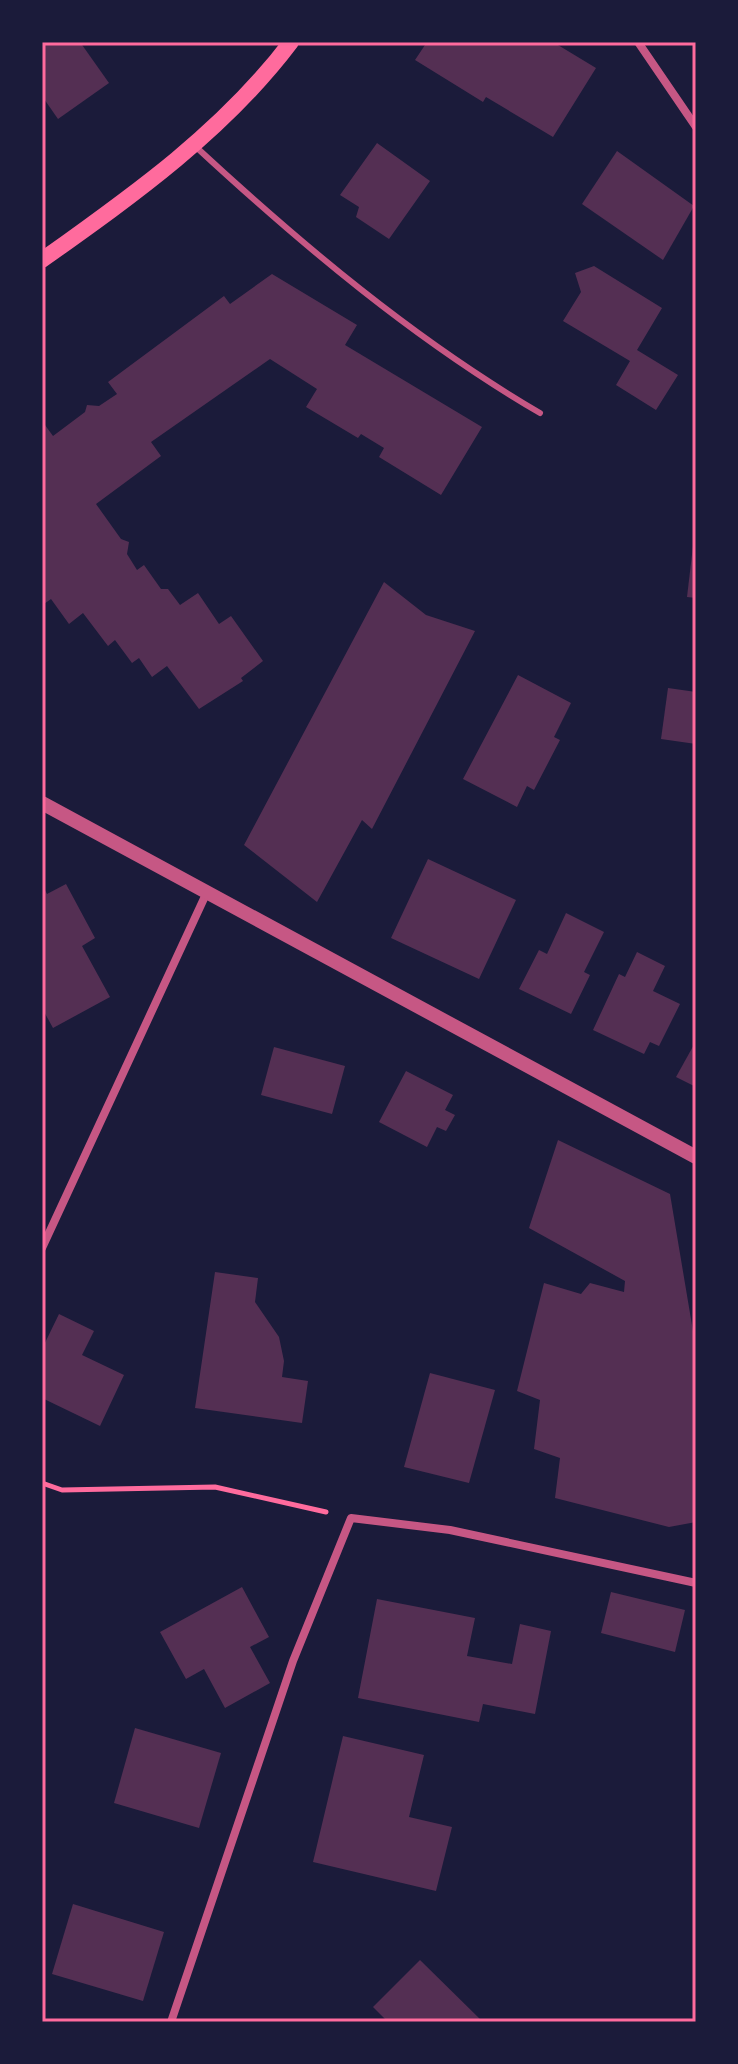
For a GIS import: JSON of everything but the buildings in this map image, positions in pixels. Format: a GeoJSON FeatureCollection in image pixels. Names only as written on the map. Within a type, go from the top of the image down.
{"type":"FeatureCollection","features":[{"type":"Feature","properties":{"kind":"main road"},"geometry":{"type":"LineString","coordinates":[[42,260],[153,181],[261,82],[291,42]]}},
{"type":"Feature","properties":{"kind":"street"},"geometry":{"type":"LineString","coordinates":[[638,42],[696,127]]}},
{"type":"Feature","properties":{"kind":"street"},"geometry":{"type":"LineString","coordinates":[[42,803],[696,1157]]}},
{"type":"Feature","properties":{"kind":"street"},"geometry":{"type":"LineString","coordinates":[[42,1248],[207,892]]}},
{"type":"Feature","properties":{"kind":"street"},"geometry":{"type":"LineString","coordinates":[[171,2022],[293,1661],[351,1518],[450,1530],[696,1583]]}},
{"type":"Feature","properties":{"kind":"lane"},"geometry":{"type":"LineString","coordinates":[[193,144],[330,265],[489,383],[540,413]]}},
{"type":"Feature","properties":{"kind":"path"},"geometry":{"type":"LineString","coordinates":[[42,1483],[62,1490],[215,1487],[351,1518]]}}]}
